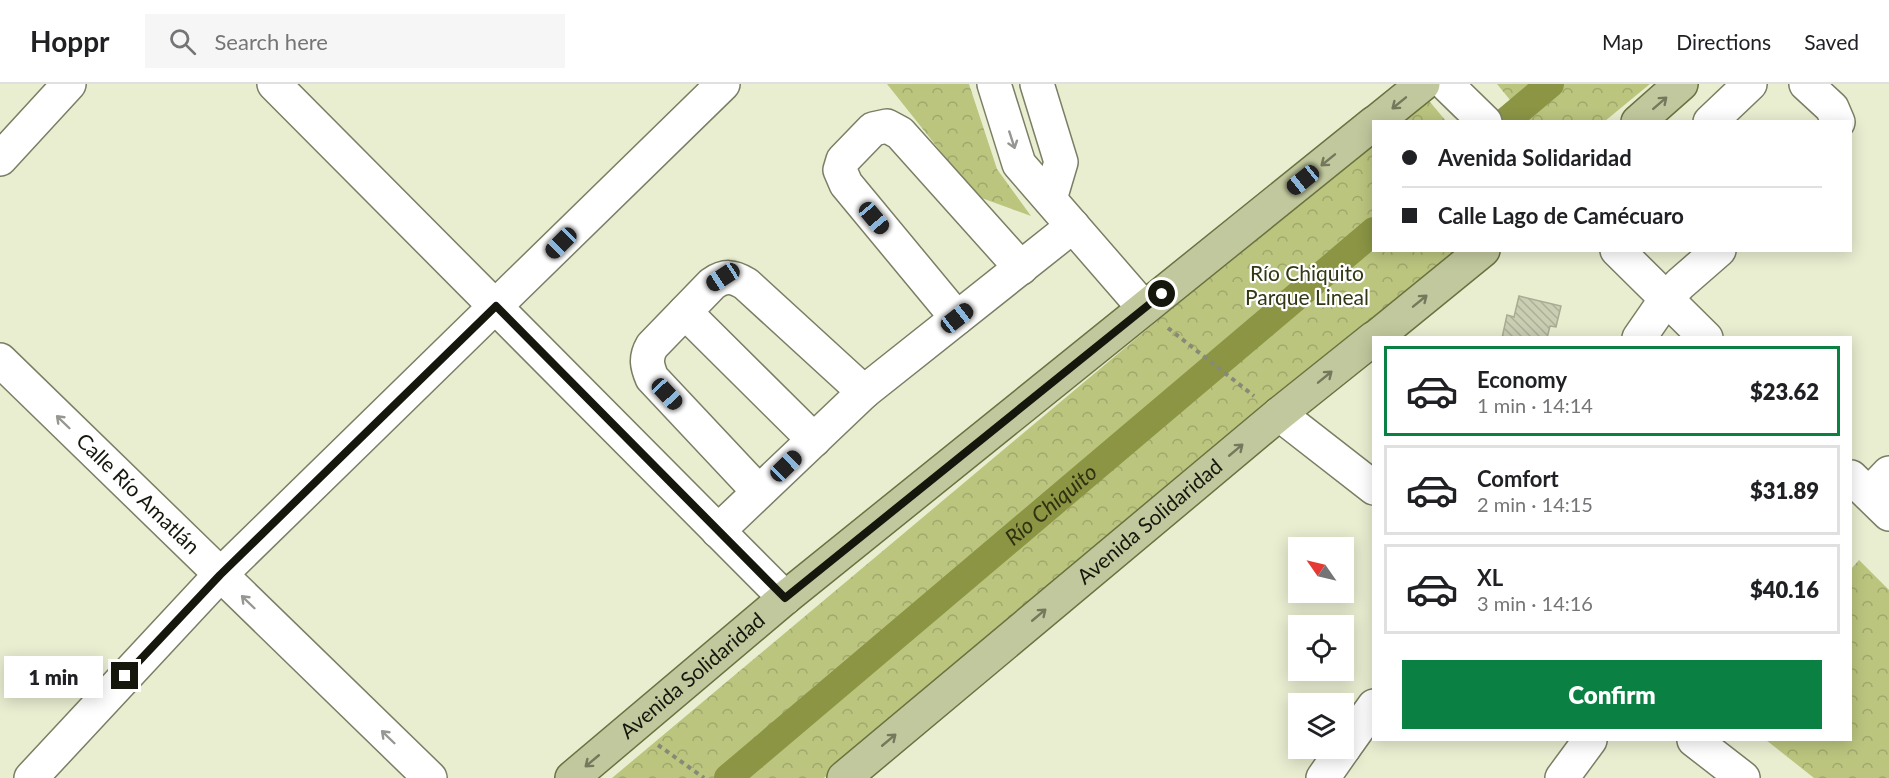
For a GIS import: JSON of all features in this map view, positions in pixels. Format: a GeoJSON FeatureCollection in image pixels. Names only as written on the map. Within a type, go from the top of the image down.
{"type":"FeatureCollection","features":[{"type":"Feature","properties":{"kind":"main road"},"geometry":{"type":"LineString","coordinates":[[1640,120],[1681,84]]}},
{"type":"Feature","properties":{"kind":"main road","name":"Avenida Solidaridad"},"geometry":{"type":"LineString","coordinates":[[1379,120],[1440,86]]}},
{"type":"Feature","properties":{"kind":"main road","name":"Avenida Solidaridad"},"geometry":{"type":"LineString","coordinates":[[572,778],[785,598],[1372,124]]}},
{"type":"Feature","properties":{"kind":"main road","name":"Avenida Solidaridad"},"geometry":{"type":"LineString","coordinates":[[1376,336],[1481,252]]}},
{"type":"Feature","properties":{"kind":"main road","name":"Avenida Solidaridad"},"geometry":{"type":"LineString","coordinates":[[844,778],[1279,414],[1372,340]]}},
{"type":"Feature","properties":{"kind":"street"},"geometry":{"type":"LineString","coordinates":[[0,159],[69,84]]}},
{"type":"Feature","properties":{"kind":"street"},"geometry":{"type":"LineString","coordinates":[[274,84],[785,598]]}},
{"type":"Feature","properties":{"kind":"street"},"geometry":{"type":"LineString","coordinates":[[31,778],[220,575],[723,84]]}},
{"type":"Feature","properties":{"kind":"street"},"geometry":{"type":"LineString","coordinates":[[994,84],[1019,164],[1144,308]]}},
{"type":"Feature","properties":{"kind":"street"},"geometry":{"type":"LineString","coordinates":[[1037,84],[1061,162],[1050,199]]}},
{"type":"Feature","properties":{"kind":"street"},"geometry":{"type":"LineString","coordinates":[[1712,120],[1750,84]]}},
{"type":"Feature","properties":{"kind":"street"},"geometry":{"type":"LineString","coordinates":[[1806,84],[1832,108],[1837,120]]}},
{"type":"Feature","properties":{"kind":"street"},"geometry":{"type":"LineString","coordinates":[[1440,86],[1482,120]]}},
{"type":"Feature","properties":{"kind":"street"},"geometry":{"type":"LineString","coordinates":[[957,318],[846,184],[840,170],[843,160],[873,129],[887,126],[900,133],[1021,267]]}},
{"type":"Feature","properties":{"kind":"street"},"geometry":{"type":"LineString","coordinates":[[718,531],[864,392],[1073,226]]}},
{"type":"Feature","properties":{"kind":"street"},"geometry":{"type":"LineString","coordinates":[[1619,252],[1704,336]]}},
{"type":"Feature","properties":{"kind":"street"},"geometry":{"type":"LineString","coordinates":[[1640,336],[1666,299],[1718,252]]}},
{"type":"Feature","properties":{"kind":"street"},"geometry":{"type":"LineString","coordinates":[[759,492],[652,378],[647,365],[647,353],[652,346],[712,284],[723,277],[736,278],[746,284],[864,392]]}},
{"type":"Feature","properties":{"kind":"street"},"geometry":{"type":"LineString","coordinates":[[685,312],[814,440]]}},
{"type":"Feature","properties":{"kind":"street","name":"Calle Río Amatlán"},"geometry":{"type":"LineString","coordinates":[[0,360],[430,778]]}},
{"type":"Feature","properties":{"kind":"street"},"geometry":{"type":"LineString","coordinates":[[1279,414],[1372,486]]}},
{"type":"Feature","properties":{"kind":"street"},"geometry":{"type":"LineString","coordinates":[[1354,734],[1372,709]]}},
{"type":"Feature","properties":{"kind":"street"},"geometry":{"type":"LineString","coordinates":[[1562,778],[1589,741]]}},
{"type":"Feature","properties":{"kind":"street"},"geometry":{"type":"LineString","coordinates":[[1695,741],[1743,778]]}},
{"type":"Feature","properties":{"kind":"street"},"geometry":{"type":"LineString","coordinates":[[1323,778],[1336,759]]}},
{"type":"Feature","properties":{"kind":"path"},"geometry":{"type":"LineString","coordinates":[[1192,348],[1234,382]]}},
{"type":"Feature","properties":{"kind":"path"},"geometry":{"type":"LineString","coordinates":[[677,759],[704,778]]}},
{"type":"Feature","properties":{"kind":"green space"},"geometry":{"type":"Polygon","coordinates":[[[887,84],[969,84],[997,169],[1031,216],[976,196],[887,84]]]}},
{"type":"Feature","properties":{"kind":"green space"},"geometry":{"type":"Polygon","coordinates":[[[1497,84],[1650,84],[1606,120],[1526,120],[1497,84]]]}},
{"type":"Feature","properties":{"kind":"green space"},"geometry":{"type":"Polygon","coordinates":[[[1425,96],[1445,120],[1397,120],[1425,96]]]}},
{"type":"Feature","properties":{"kind":"green space","name":"Río Chiquito Parque Lineal"},"geometry":{"type":"Polygon","coordinates":[[[1372,141],[1372,252],[1458,252],[824,778],[612,778],[1372,141]]]}},
{"type":"Feature","properties":{"kind":"green space"},"geometry":{"type":"Polygon","coordinates":[[[1859,560],[1889,590],[1889,778],[1814,778],[1767,741],[1852,741],[1852,568],[1859,560]]]}},
{"type":"Feature","properties":{"kind":"building"},"geometry":{"type":"Polygon","coordinates":[[[1519,296],[1561,306],[1556,327],[1550,326],[1548,336],[1502,336],[1507,315],[1514,317],[1519,296]]]}},
{"type":"Feature","properties":{"kind":"waterway","name":"Río Chiquito"},"geometry":{"type":"LineString","coordinates":[[1507,120],[1550,84]]}},
{"type":"Feature","properties":{"kind":"waterway","name":"Río Chiquito"},"geometry":{"type":"LineString","coordinates":[[728,778],[1372,233]]}},
{"type":"Feature","properties":{"kind":"route"},"geometry":{"type":"LineString","coordinates":[[125,676],[220,575],[496,306],[785,598],[1162,294]]}}]}
